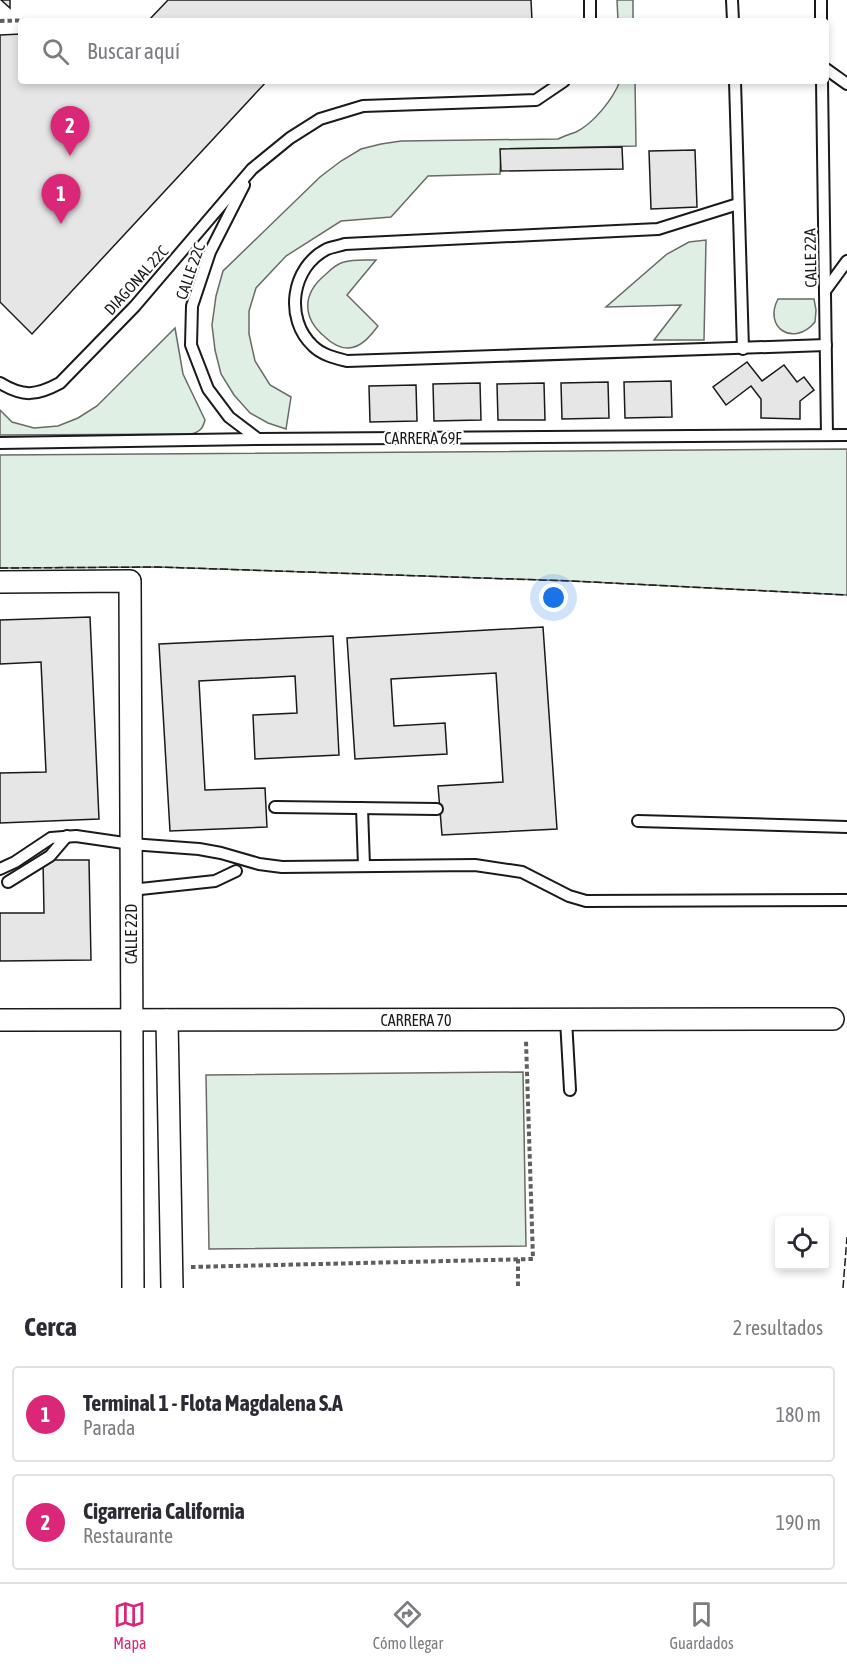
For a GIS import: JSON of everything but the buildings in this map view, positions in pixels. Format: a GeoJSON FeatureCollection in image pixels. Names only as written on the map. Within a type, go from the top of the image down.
{"type":"FeatureCollection","features":[{"type":"Feature","properties":{"kind":"street","name":"CALLE 22D"},"geometry":{"type":"LineString","coordinates":[[0,582],[130,581],[133,1288]]}},
{"type":"Feature","properties":{"kind":"street","name":"CARRERA 70"},"geometry":{"type":"LineString","coordinates":[[0,1020],[833,1019]]}},
{"type":"Feature","properties":{"kind":"street"},"geometry":{"type":"LineString","coordinates":[[167,1020],[172,1278]]}},
{"type":"Feature","properties":{"kind":"lane"},"geometry":{"type":"LineString","coordinates":[[590,0],[590,18]]}},
{"type":"Feature","properties":{"kind":"lane"},"geometry":{"type":"LineString","coordinates":[[732,0],[733,18]]}},
{"type":"Feature","properties":{"kind":"lane"},"geometry":{"type":"LineString","coordinates":[[821,0],[821,18]]}},
{"type":"Feature","properties":{"kind":"lane"},"geometry":{"type":"LineString","coordinates":[[829,71],[847,84]]}},
{"type":"Feature","properties":{"kind":"lane"},"geometry":{"type":"LineString","coordinates":[[252,169],[290,138],[320,118],[363,106],[536,100],[560,84]]}},
{"type":"Feature","properties":{"kind":"lane"},"geometry":{"type":"LineString","coordinates":[[735,84],[743,349]]}},
{"type":"Feature","properties":{"kind":"lane","name":"CALLE 22A"},"geometry":{"type":"LineString","coordinates":[[822,84],[827,435]]}},
{"type":"Feature","properties":{"kind":"lane","name":"DIAGONAL 22C"},"geometry":{"type":"LineString","coordinates":[[0,383],[11,390],[30,394],[44,392],[60,383],[127,315],[252,169]]}},
{"type":"Feature","properties":{"kind":"lane","name":"CALLE 22C"},"geometry":{"type":"LineString","coordinates":[[252,169],[210,252],[192,306],[191,345],[208,389],[229,417],[258,440]]}},
{"type":"Feature","properties":{"kind":"lane"},"geometry":{"type":"LineString","coordinates":[[738,204],[658,229],[345,244],[327,249],[311,260],[300,276],[295,294],[295,313],[301,331],[313,346],[329,356],[347,361],[826,345]]}},
{"type":"Feature","properties":{"kind":"lane"},"geometry":{"type":"LineString","coordinates":[[825,291],[847,261]]}},
{"type":"Feature","properties":{"kind":"lane","name":"CARRERA 69F"},"geometry":{"type":"LineString","coordinates":[[0,443],[847,435]]}},
{"type":"Feature","properties":{"kind":"lane"},"geometry":{"type":"LineString","coordinates":[[275,807],[437,809]]}},
{"type":"Feature","properties":{"kind":"lane"},"geometry":{"type":"LineString","coordinates":[[362,808],[364,866]]}},
{"type":"Feature","properties":{"kind":"lane"},"geometry":{"type":"LineString","coordinates":[[638,821],[847,827]]}},
{"type":"Feature","properties":{"kind":"lane"},"geometry":{"type":"LineString","coordinates":[[8,882],[50,856],[67,836]]}},
{"type":"Feature","properties":{"kind":"lane"},"geometry":{"type":"LineString","coordinates":[[0,868],[15,862],[51,838],[76,836],[130,844],[199,849],[259,864],[282,867],[475,865],[502,868],[522,872],[569,896],[586,901],[847,900]]}},
{"type":"Feature","properties":{"kind":"lane"},"geometry":{"type":"LineString","coordinates":[[131,890],[215,881],[236,872]]}},
{"type":"Feature","properties":{"kind":"lane"},"geometry":{"type":"LineString","coordinates":[[566,1020],[570,1090]]}},
{"type":"Feature","properties":{"kind":"path"},"geometry":{"type":"LineString","coordinates":[[0,21],[18,20]]}},
{"type":"Feature","properties":{"kind":"path"},"geometry":{"type":"LineString","coordinates":[[172,1278],[533,1259],[526,1020]]}},
{"type":"Feature","properties":{"kind":"path"},"geometry":{"type":"LineString","coordinates":[[518,1259],[518,1288]]}},
{"type":"Feature","properties":{"kind":"green space"},"geometry":{"type":"Polygon","coordinates":[[[617,0],[633,0],[633,18],[618,18],[617,0]]]}},
{"type":"Feature","properties":{"kind":"green space"},"geometry":{"type":"Polygon","coordinates":[[[619,84],[635,84],[636,146],[501,149],[500,174],[428,176],[391,217],[341,221],[286,256],[256,288],[249,311],[249,334],[255,361],[270,385],[291,397],[286,429],[268,423],[250,413],[234,395],[221,374],[212,325],[216,296],[223,271],[320,177],[361,149],[381,144],[401,141],[558,139],[583,128],[596,117],[619,84]]]}},
{"type":"Feature","properties":{"kind":"green space"},"geometry":{"type":"Polygon","coordinates":[[[706,240],[704,340],[654,340],[681,305],[606,307],[667,254],[689,242],[706,240]]]}},
{"type":"Feature","properties":{"kind":"green space"},"geometry":{"type":"Polygon","coordinates":[[[351,260],[376,260],[347,295],[378,326],[366,340],[354,347],[346,348],[336,345],[317,330],[312,322],[308,306],[312,290],[317,282],[338,264],[351,260]]]}},
{"type":"Feature","properties":{"kind":"green space"},"geometry":{"type":"Polygon","coordinates":[[[778,299],[814,299],[815,322],[806,330],[798,333],[790,334],[783,331],[774,318],[774,309],[778,299]]]}},
{"type":"Feature","properties":{"kind":"green space"},"geometry":{"type":"Polygon","coordinates":[[[175,328],[183,374],[205,420],[199,431],[191,434],[0,435],[0,410],[12,422],[34,428],[58,426],[78,418],[97,406],[175,328]]]}},
{"type":"Feature","properties":{"kind":"green space"},"geometry":{"type":"Polygon","coordinates":[[[847,449],[847,595],[572,581],[158,567],[0,568],[0,455],[847,449]]]}},
{"type":"Feature","properties":{"kind":"green space"},"geometry":{"type":"Polygon","coordinates":[[[523,1072],[526,1246],[209,1249],[206,1075],[523,1072]]]}},
{"type":"Feature","properties":{"kind":"fence"},"geometry":{"type":"LineString","coordinates":[[0,568],[158,567],[572,581],[847,595]]}},
{"type":"Feature","properties":{"kind":"fence"},"geometry":{"type":"LineString","coordinates":[[843,1288],[847,1237]]}},
{"type":"Feature","properties":{"kind":"place","name":"Cigarreria California"},"geometry":{"type":"Point","coordinates":[70,156]}},
{"type":"Feature","properties":{"kind":"place","name":"Terminal 1 - Flota Magdalena S.A"},"geometry":{"type":"Point","coordinates":[61,224]}}]}
